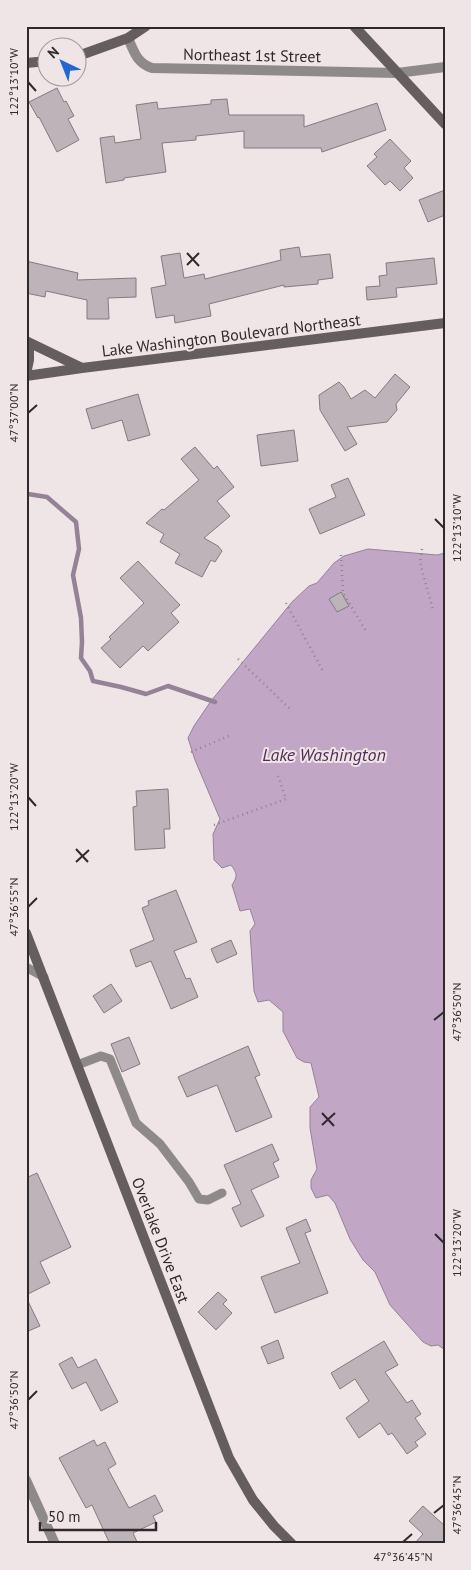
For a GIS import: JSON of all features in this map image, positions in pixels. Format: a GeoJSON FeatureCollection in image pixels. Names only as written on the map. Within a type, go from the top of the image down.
{"type":"FeatureCollection","features":[{"type":"Feature","properties":{"kind":"street"},"geometry":{"type":"LineString","coordinates":[[88,52],[128,38],[146,26]]}},
{"type":"Feature","properties":{"kind":"street"},"geometry":{"type":"LineString","coordinates":[[354,26],[445,124]]}},
{"type":"Feature","properties":{"kind":"street","name":"Northeast 1st Street"},"geometry":{"type":"LineString","coordinates":[[128,38],[137,58],[144,65],[152,68],[397,73],[445,67]]}},
{"type":"Feature","properties":{"kind":"street","name":"Lake Washington Boulevard Northeast"},"geometry":{"type":"LineString","coordinates":[[28,342],[82,368],[445,323]]}},
{"type":"Feature","properties":{"kind":"street"},"geometry":{"type":"LineString","coordinates":[[28,342],[29,360],[26,375],[82,368]]}},
{"type":"Feature","properties":{"kind":"street","name":"Overlake Drive East"},"geometry":{"type":"LineString","coordinates":[[26,933],[229,1458],[253,1500],[274,1526],[292,1544]]}},
{"type":"Feature","properties":{"kind":"street"},"geometry":{"type":"LineString","coordinates":[[26,1480],[30,1498],[55,1544]]}},
{"type":"Feature","properties":{"kind":"lane"},"geometry":{"type":"LineString","coordinates":[[26,967],[44,977]]}},
{"type":"Feature","properties":{"kind":"lane"},"geometry":{"type":"LineString","coordinates":[[78,1065],[101,1056],[110,1059],[136,1123],[160,1144],[189,1182],[198,1199],[208,1200],[222,1193]]}},
{"type":"Feature","properties":{"kind":"path"},"geometry":{"type":"LineString","coordinates":[[422,549],[420,563],[433,610]]}},
{"type":"Feature","properties":{"kind":"path"},"geometry":{"type":"LineString","coordinates":[[341,555],[343,593],[366,631]]}},
{"type":"Feature","properties":{"kind":"path"},"geometry":{"type":"LineString","coordinates":[[286,603],[324,673]]}},
{"type":"Feature","properties":{"kind":"path"},"geometry":{"type":"LineString","coordinates":[[238,659],[290,709]]}},
{"type":"Feature","properties":{"kind":"path"},"geometry":{"type":"LineString","coordinates":[[191,752],[231,734]]}},
{"type":"Feature","properties":{"kind":"path"},"geometry":{"type":"LineString","coordinates":[[214,824],[286,799],[278,776]]}},
{"type":"Feature","properties":{"kind":"water","name":"Lake Washington"},"geometry":{"type":"Polygon","coordinates":[[[368,549],[437,555],[445,553],[445,1350],[438,1345],[431,1346],[423,1342],[390,1305],[375,1272],[363,1260],[350,1239],[335,1203],[328,1195],[316,1198],[311,1188],[311,1180],[317,1169],[310,1128],[310,1107],[319,1097],[311,1063],[297,1058],[283,1031],[283,1012],[269,1000],[258,1002],[254,991],[250,931],[255,924],[250,909],[240,911],[232,885],[236,872],[231,865],[222,868],[214,860],[213,834],[220,819],[195,760],[188,738],[211,701],[292,602],[309,586],[317,583],[334,563],[344,556],[368,549]]]}},
{"type":"Feature","properties":{"kind":"building"},"geometry":{"type":"Polygon","coordinates":[[[57,88],[74,116],[68,119],[79,140],[57,152],[29,102],[57,88]]]}},
{"type":"Feature","properties":{"kind":"building"},"geometry":{"type":"Polygon","coordinates":[[[227,99],[229,115],[304,115],[304,127],[377,103],[386,130],[322,152],[321,148],[244,148],[244,131],[196,136],[196,140],[162,143],[166,172],[124,178],[124,180],[106,183],[100,138],[114,136],[115,143],[141,139],[136,105],[157,102],[158,109],[211,104],[211,100],[227,99]]]}},
{"type":"Feature","properties":{"kind":"building"},"geometry":{"type":"Polygon","coordinates":[[[390,139],[411,161],[404,168],[413,178],[400,191],[390,181],[385,185],[367,166],[377,157],[374,154],[390,139]]]}},
{"type":"Feature","properties":{"kind":"building"},"geometry":{"type":"Polygon","coordinates":[[[445,190],[445,215],[428,222],[419,200],[445,190]]]}},
{"type":"Feature","properties":{"kind":"building"},"geometry":{"type":"Polygon","coordinates":[[[299,247],[301,257],[330,254],[333,278],[318,280],[318,284],[284,287],[284,285],[209,304],[211,316],[175,323],[174,315],[156,318],[151,288],[166,285],[161,256],[180,253],[184,278],[204,274],[205,279],[281,260],[280,250],[299,247]]]}},
{"type":"Feature","properties":{"kind":"building"},"geometry":{"type":"Polygon","coordinates":[[[434,258],[437,284],[396,288],[397,297],[367,300],[366,287],[380,286],[379,276],[387,275],[386,263],[434,258]]]}},
{"type":"Feature","properties":{"kind":"building"},"geometry":{"type":"Polygon","coordinates":[[[26,261],[78,273],[77,280],[136,278],[136,297],[108,298],[109,319],[87,319],[87,300],[46,291],[45,297],[26,293],[26,261]]]}},
{"type":"Feature","properties":{"kind":"building"},"geometry":{"type":"Polygon","coordinates":[[[395,374],[410,387],[396,404],[397,410],[387,422],[347,427],[357,444],[345,451],[320,410],[319,395],[339,382],[351,399],[365,390],[375,398],[395,374]]]}},
{"type":"Feature","properties":{"kind":"building"},"geometry":{"type":"Polygon","coordinates":[[[138,394],[150,435],[128,441],[122,420],[92,429],[86,409],[138,394]]]}},
{"type":"Feature","properties":{"kind":"building"},"geometry":{"type":"Polygon","coordinates":[[[294,430],[298,461],[261,466],[257,435],[294,430]]]}},
{"type":"Feature","properties":{"kind":"building"},"geometry":{"type":"Polygon","coordinates":[[[195,447],[214,469],[217,466],[234,487],[217,501],[230,516],[204,538],[218,546],[222,551],[215,562],[211,560],[202,577],[175,563],[180,554],[160,542],[164,534],[146,523],[199,480],[181,459],[195,447]]]}},
{"type":"Feature","properties":{"kind":"building"},"geometry":{"type":"Polygon","coordinates":[[[348,478],[365,515],[320,534],[309,509],[336,497],[331,485],[348,478]]]}},
{"type":"Feature","properties":{"kind":"building"},"geometry":{"type":"Polygon","coordinates":[[[138,561],[180,605],[171,613],[179,622],[148,651],[143,646],[120,668],[101,648],[111,639],[109,637],[144,603],[120,578],[138,561]]]}},
{"type":"Feature","properties":{"kind":"building"},"geometry":{"type":"Polygon","coordinates":[[[341,592],[349,606],[337,612],[329,599],[341,592]]]}},
{"type":"Feature","properties":{"kind":"building"},"geometry":{"type":"Polygon","coordinates":[[[168,789],[170,829],[164,829],[165,848],[135,850],[133,807],[137,806],[136,791],[168,789]]]}},
{"type":"Feature","properties":{"kind":"building"},"geometry":{"type":"Polygon","coordinates":[[[176,890],[197,942],[174,951],[186,979],[190,978],[198,997],[171,1009],[151,961],[136,967],[130,950],[154,940],[142,908],[149,905],[148,901],[176,890]]]}},
{"type":"Feature","properties":{"kind":"building"},"geometry":{"type":"Polygon","coordinates":[[[231,940],[237,954],[217,963],[211,949],[231,940]]]}},
{"type":"Feature","properties":{"kind":"building"},"geometry":{"type":"Polygon","coordinates":[[[111,984],[122,1001],[104,1013],[93,996],[111,984]]]}},
{"type":"Feature","properties":{"kind":"building"},"geometry":{"type":"Polygon","coordinates":[[[129,1037],[140,1064],[122,1072],[111,1044],[129,1037]]]}},
{"type":"Feature","properties":{"kind":"building"},"geometry":{"type":"Polygon","coordinates":[[[248,1046],[260,1075],[255,1077],[272,1117],[236,1132],[217,1085],[187,1097],[178,1077],[248,1046]]]}},
{"type":"Feature","properties":{"kind":"building"},"geometry":{"type":"Polygon","coordinates":[[[272,1144],[279,1160],[273,1163],[279,1177],[251,1190],[264,1216],[241,1227],[232,1208],[241,1204],[224,1165],[272,1144]]]}},
{"type":"Feature","properties":{"kind":"building"},"geometry":{"type":"Polygon","coordinates":[[[37,1173],[71,1247],[40,1262],[50,1283],[26,1295],[26,1178],[37,1173]]]}},
{"type":"Feature","properties":{"kind":"building"},"geometry":{"type":"Polygon","coordinates":[[[306,1219],[311,1231],[305,1233],[328,1293],[275,1313],[261,1277],[300,1263],[286,1228],[306,1219]]]}},
{"type":"Feature","properties":{"kind":"building"},"geometry":{"type":"Polygon","coordinates":[[[218,1292],[227,1300],[223,1304],[232,1313],[216,1330],[198,1312],[218,1292]]]}},
{"type":"Feature","properties":{"kind":"building"},"geometry":{"type":"Polygon","coordinates":[[[26,1297],[40,1326],[26,1332],[26,1297]]]}},
{"type":"Feature","properties":{"kind":"building"},"geometry":{"type":"Polygon","coordinates":[[[278,1340],[284,1358],[268,1364],[261,1347],[278,1340]]]}},
{"type":"Feature","properties":{"kind":"building"},"geometry":{"type":"Polygon","coordinates":[[[384,1341],[398,1365],[385,1372],[407,1403],[412,1400],[421,1414],[415,1418],[426,1434],[415,1442],[418,1446],[407,1454],[392,1433],[388,1435],[380,1423],[359,1438],[346,1418],[369,1401],[355,1379],[340,1389],[331,1373],[384,1341]]]}},
{"type":"Feature","properties":{"kind":"building"},"geometry":{"type":"Polygon","coordinates":[[[72,1357],[78,1368],[96,1359],[118,1402],[101,1411],[86,1382],[72,1389],[59,1364],[72,1357]]]}},
{"type":"Feature","properties":{"kind":"building"},"geometry":{"type":"Polygon","coordinates":[[[94,1440],[97,1446],[105,1442],[116,1464],[108,1469],[129,1508],[155,1495],[163,1511],[153,1516],[156,1522],[133,1533],[138,1544],[110,1544],[92,1505],[86,1508],[59,1458],[94,1440]]]}},
{"type":"Feature","properties":{"kind":"building"},"geometry":{"type":"Polygon","coordinates":[[[423,1506],[445,1526],[445,1544],[414,1544],[423,1534],[409,1521],[423,1506]]]}},
{"type":"Feature","properties":{"kind":"waterway"},"geometry":{"type":"LineString","coordinates":[[26,493],[47,497],[76,522],[79,549],[73,575],[81,618],[81,658],[90,671],[93,681],[146,694],[168,686],[215,702]]}}]}
